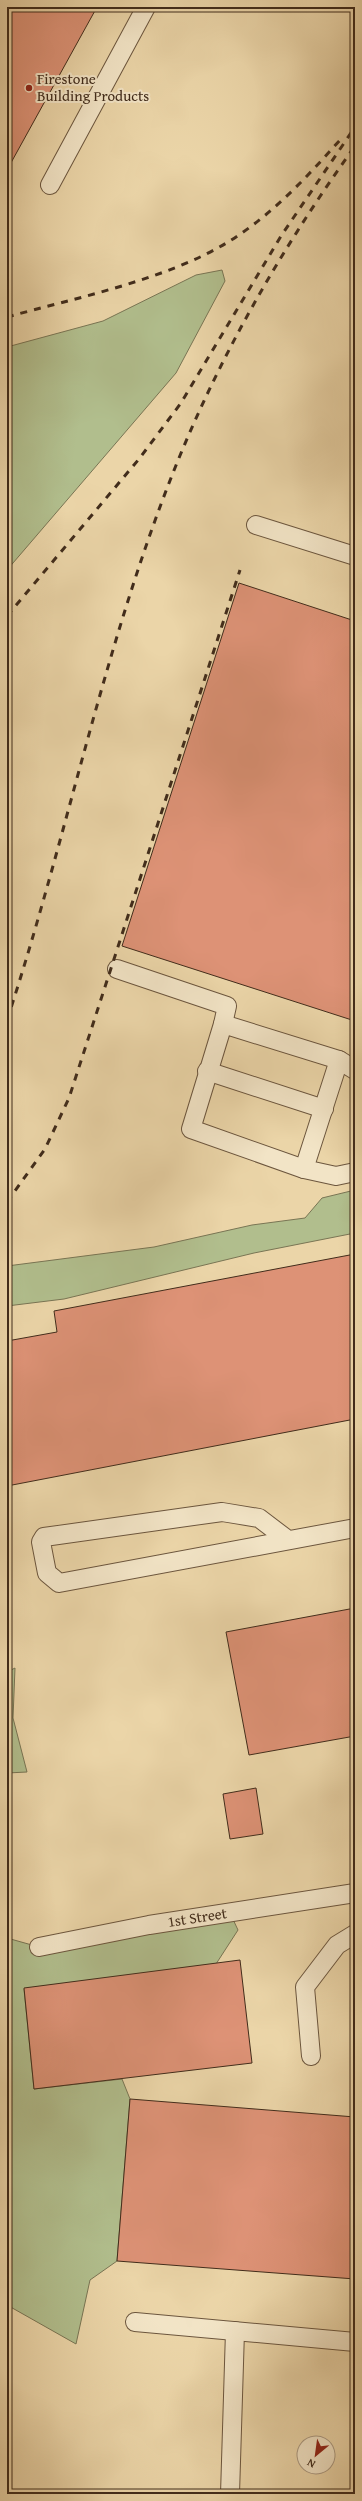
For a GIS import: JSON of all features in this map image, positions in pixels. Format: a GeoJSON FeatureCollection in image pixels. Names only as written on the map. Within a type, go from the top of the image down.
{"type":"FeatureCollection","features":[{"type":"Feature","properties":{"kind":"street"},"geometry":{"type":"LineString","coordinates":[[50,185],[146,7]]}},
{"type":"Feature","properties":{"kind":"street"},"geometry":{"type":"LineString","coordinates":[[256,525],[355,556]]}},
{"type":"Feature","properties":{"kind":"street"},"geometry":{"type":"LineString","coordinates":[[117,969],[227,1006],[223,1024],[207,1072],[191,1129],[304,1169],[336,1176],[355,1172]]}},
{"type":"Feature","properties":{"kind":"street"},"geometry":{"type":"LineString","coordinates":[[223,1024],[339,1060],[355,1070]]}},
{"type":"Feature","properties":{"kind":"street"},"geometry":{"type":"LineString","coordinates":[[304,1169],[339,1060]]}},
{"type":"Feature","properties":{"kind":"street"},"geometry":{"type":"LineString","coordinates":[[207,1072],[324,1109]]}},
{"type":"Feature","properties":{"kind":"street"},"geometry":{"type":"LineString","coordinates":[[288,1540],[260,1518],[222,1512],[44,1537],[41,1542],[47,1573],[59,1583],[355,1528]]}},
{"type":"Feature","properties":{"kind":"street","name":"1st Street"},"geometry":{"type":"LineString","coordinates":[[39,1947],[149,1925],[355,1893]]}},
{"type":"Feature","properties":{"kind":"street"},"geometry":{"type":"LineString","coordinates":[[311,2056],[305,1987],[337,1945],[355,1934]]}},
{"type":"Feature","properties":{"kind":"street"},"geometry":{"type":"LineString","coordinates":[[135,2322],[355,2342]]}},
{"type":"Feature","properties":{"kind":"street"},"geometry":{"type":"LineString","coordinates":[[230,2494],[235,2331]]}},
{"type":"Feature","properties":{"kind":"green space"},"geometry":{"type":"Polygon","coordinates":[[[222,270],[225,281],[176,373],[7,570],[7,347],[103,321],[196,275],[222,270]]]}},
{"type":"Feature","properties":{"kind":"green space"},"geometry":{"type":"Polygon","coordinates":[[[355,1190],[355,1233],[254,1253],[64,1299],[7,1306],[7,1266],[154,1247],[252,1225],[305,1218],[322,1198],[355,1190]]]}},
{"type":"Feature","properties":{"kind":"green space"},"geometry":{"type":"Polygon","coordinates":[[[15,1668],[13,1718],[27,1772],[7,1773],[7,1672],[15,1668]]]}},
{"type":"Feature","properties":{"kind":"green space"},"geometry":{"type":"Polygon","coordinates":[[[230,1913],[238,1930],[216,1964],[24,1989],[34,2089],[122,2079],[130,2099],[117,2261],[90,2280],[76,2344],[7,2305],[7,1938],[39,1947],[230,1913]]]}},
{"type":"Feature","properties":{"kind":"building","name":"Firestone Building Products"},"geometry":{"type":"Polygon","coordinates":[[[7,7],[97,7],[7,170],[7,7]]]}},
{"type":"Feature","properties":{"kind":"building"},"geometry":{"type":"Polygon","coordinates":[[[239,583],[355,621],[355,1021],[122,946],[239,583]]]}},
{"type":"Feature","properties":{"kind":"building"},"geometry":{"type":"Polygon","coordinates":[[[355,1254],[355,1419],[7,1486],[7,1341],[57,1332],[54,1311],[355,1254]]]}},
{"type":"Feature","properties":{"kind":"building"},"geometry":{"type":"Polygon","coordinates":[[[355,1608],[355,1736],[249,1755],[226,1632],[355,1608]]]}},
{"type":"Feature","properties":{"kind":"building"},"geometry":{"type":"Polygon","coordinates":[[[256,1788],[263,1834],[230,1839],[223,1794],[256,1788]]]}},
{"type":"Feature","properties":{"kind":"building"},"geometry":{"type":"Polygon","coordinates":[[[240,1960],[252,2063],[34,2089],[24,1988],[240,1960]]]}},
{"type":"Feature","properties":{"kind":"building"},"geometry":{"type":"Polygon","coordinates":[[[130,2099],[355,2117],[355,2279],[117,2261],[130,2099]]]}},
{"type":"Feature","properties":{"kind":"railway"},"geometry":{"type":"LineString","coordinates":[[7,616],[139,459],[181,403],[281,236],[355,127]]}},
{"type":"Feature","properties":{"kind":"railway"},"geometry":{"type":"LineString","coordinates":[[7,317],[91,295],[150,277],[178,267],[204,255],[228,242],[274,208],[301,182],[340,140]]}},
{"type":"Feature","properties":{"kind":"railway"},"geometry":{"type":"LineString","coordinates":[[7,1020],[48,885],[104,680],[147,544],[171,478],[209,391],[252,306],[276,265],[355,146]]}},
{"type":"Feature","properties":{"kind":"railway"},"geometry":{"type":"LineString","coordinates":[[7,1202],[45,1149],[69,1098],[240,570]]}},
{"type":"Feature","properties":{"kind":"place","name":"Firestone Building Products"},"geometry":{"type":"Point","coordinates":[29,88]}}]}
